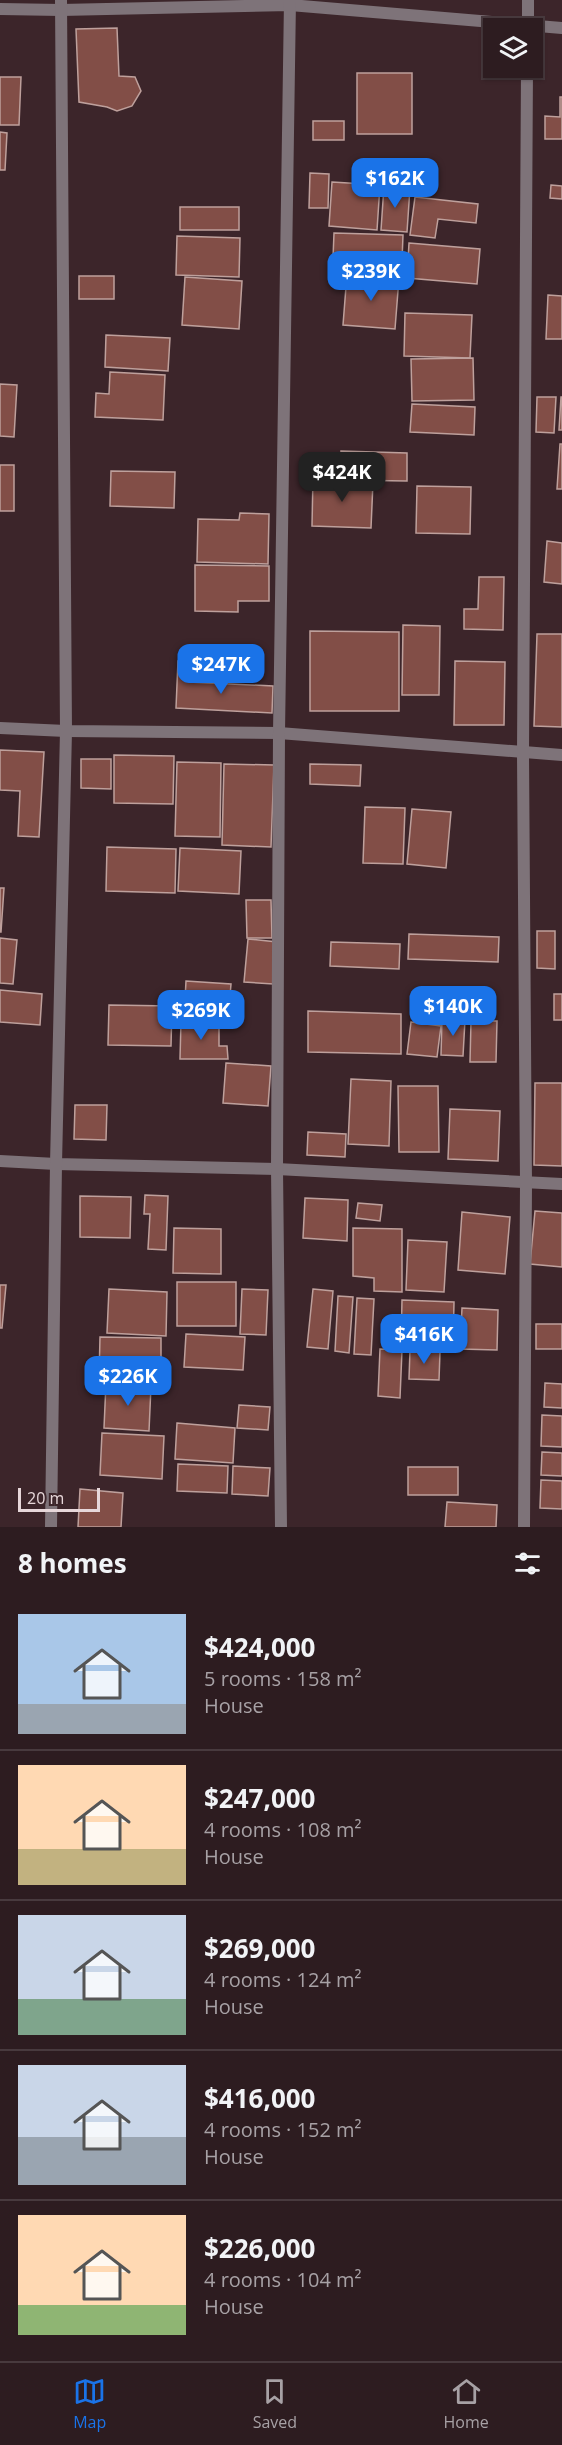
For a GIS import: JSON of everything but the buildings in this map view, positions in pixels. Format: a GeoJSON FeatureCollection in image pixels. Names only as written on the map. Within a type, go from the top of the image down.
{"type":"FeatureCollection","features":[{"type":"Feature","properties":{"kind":"street"},"geometry":{"type":"LineString","coordinates":[[528,0],[528,18]]}},
{"type":"Feature","properties":{"kind":"street"},"geometry":{"type":"LineString","coordinates":[[0,9],[61,5],[290,3],[483,23]]}},
{"type":"Feature","properties":{"kind":"street"},"geometry":{"type":"LineString","coordinates":[[281,1527],[277,1169],[279,733],[290,3]]}},
{"type":"Feature","properties":{"kind":"street"},"geometry":{"type":"LineString","coordinates":[[51,1527],[56,1164],[66,731],[61,5]]}},
{"type":"Feature","properties":{"kind":"street"},"geometry":{"type":"LineString","coordinates":[[543,28],[562,28]]}},
{"type":"Feature","properties":{"kind":"street"},"geometry":{"type":"LineString","coordinates":[[524,1527],[526,1184],[523,753],[527,78]]}},
{"type":"Feature","properties":{"kind":"street"},"geometry":{"type":"LineString","coordinates":[[0,728],[66,731],[279,733],[562,755]]}},
{"type":"Feature","properties":{"kind":"street"},"geometry":{"type":"LineString","coordinates":[[0,1161],[277,1169],[526,1184],[562,1184]]}}]}
